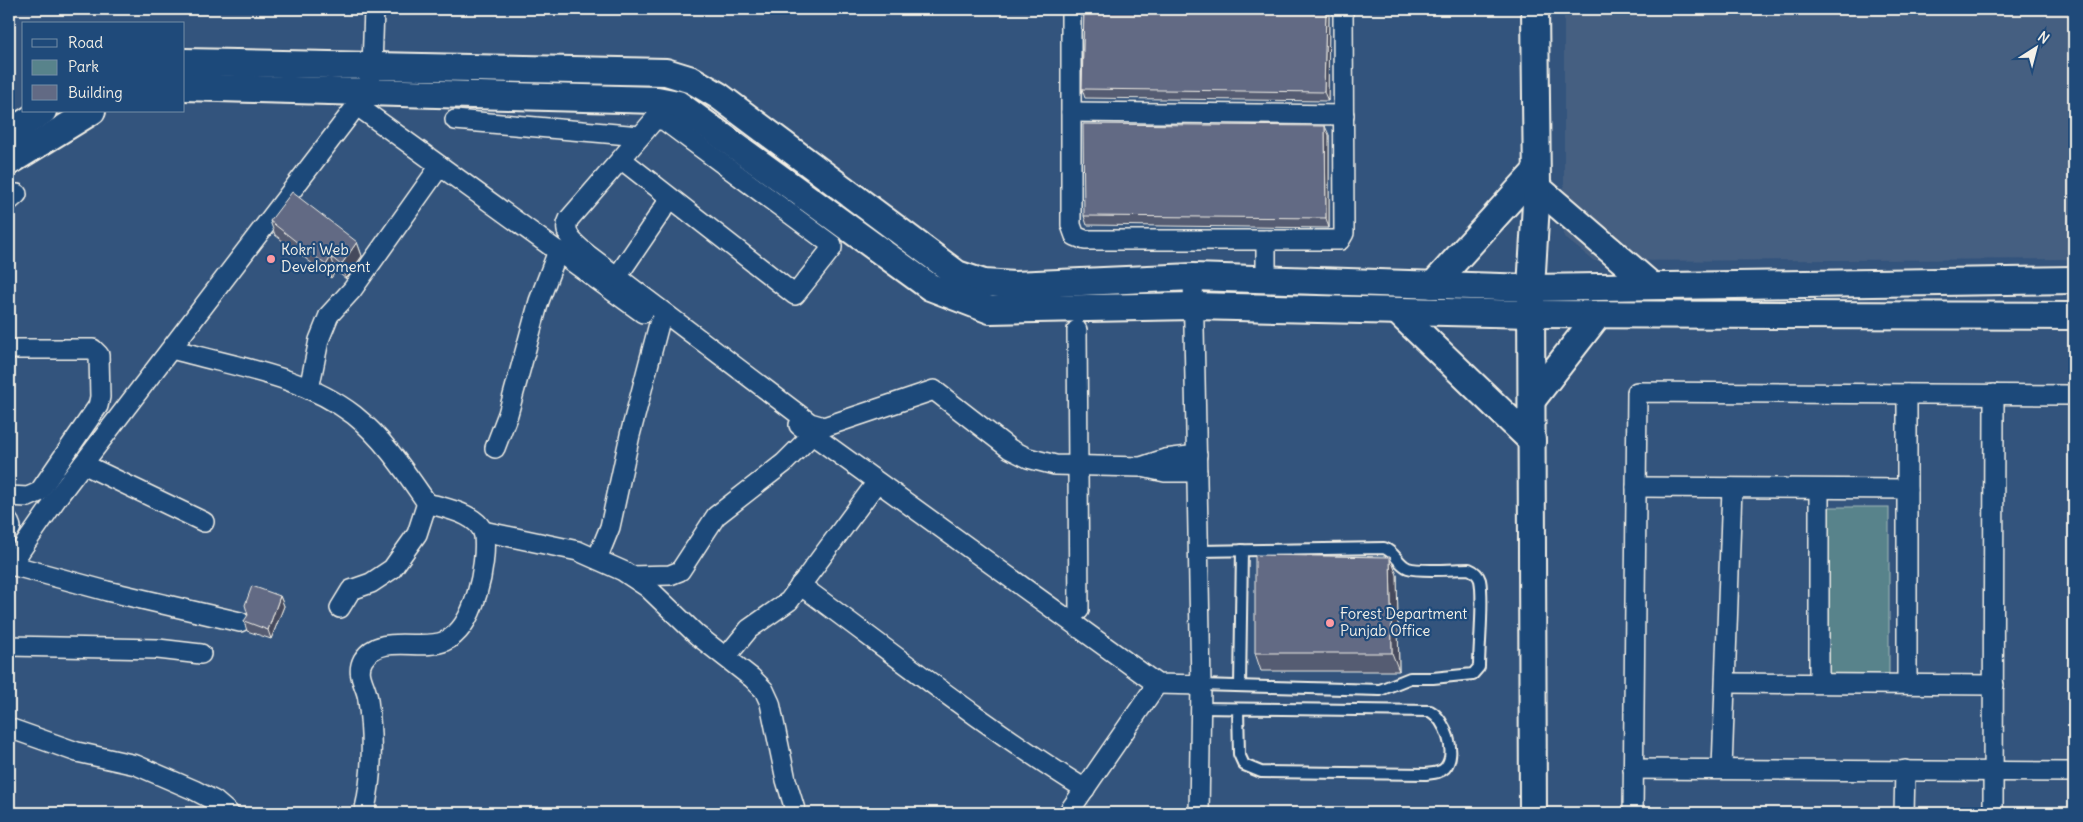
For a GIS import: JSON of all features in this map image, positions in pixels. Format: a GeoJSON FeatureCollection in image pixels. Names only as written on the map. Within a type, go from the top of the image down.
{"type":"FeatureCollection","features":[{"type":"Feature","properties":{"kind":"main road"},"geometry":{"type":"LineString","coordinates":[[1533,813],[1531,288],[1537,179],[1535,9]]}},
{"type":"Feature","properties":{"kind":"main road"},"geometry":{"type":"LineString","coordinates":[[185,62],[666,72],[692,80],[719,96],[957,274],[984,283],[1014,285],[1193,277],[1531,288],[2074,280]]}},
{"type":"Feature","properties":{"kind":"main road"},"geometry":{"type":"LineString","coordinates":[[185,86],[361,99],[657,100],[678,104],[930,287],[990,310],[1194,306],[1598,315],[2074,316]]}},
{"type":"Feature","properties":{"kind":"main road"},"geometry":{"type":"LineString","coordinates":[[9,133],[41,112]]}},
{"type":"Feature","properties":{"kind":"main road"},"geometry":{"type":"LineString","coordinates":[[9,162],[90,112]]}},
{"type":"Feature","properties":{"kind":"main road"},"geometry":{"type":"LineString","coordinates":[[1433,285],[1537,179]]}},
{"type":"Feature","properties":{"kind":"main road"},"geometry":{"type":"LineString","coordinates":[[1537,179],[1652,286]]}},
{"type":"Feature","properties":{"kind":"main road"},"geometry":{"type":"LineString","coordinates":[[1397,311],[1532,441]]}},
{"type":"Feature","properties":{"kind":"main road"},"geometry":{"type":"LineString","coordinates":[[1532,400],[1598,315]]}},
{"type":"Feature","properties":{"kind":"street"},"geometry":{"type":"LineString","coordinates":[[240,622],[10,566],[83,464],[361,99],[372,67],[374,9]]}},
{"type":"Feature","properties":{"kind":"street"},"geometry":{"type":"LineString","coordinates":[[1071,9],[1071,225],[1075,236],[1085,240],[1340,240],[1344,233],[1343,9]]}},
{"type":"Feature","properties":{"kind":"street"},"geometry":{"type":"LineString","coordinates":[[361,99],[440,166],[1157,684],[1201,685]]}},
{"type":"Feature","properties":{"kind":"street"},"geometry":{"type":"LineString","coordinates":[[1071,112],[1344,115]]}},
{"type":"Feature","properties":{"kind":"street"},"geometry":{"type":"LineString","coordinates":[[620,159],[795,295],[832,248],[831,244],[665,121],[655,119],[620,159],[570,219],[566,229],[576,245],[815,426],[824,427],[934,390],[1010,449],[1028,458],[1055,465],[1078,466],[1141,467],[1165,459],[1197,464]]}},
{"type":"Feature","properties":{"kind":"street"},"geometry":{"type":"LineString","coordinates":[[454,120],[640,136]]}},
{"type":"Feature","properties":{"kind":"street"},"geometry":{"type":"LineString","coordinates":[[309,389],[319,340],[329,315],[352,290],[440,166]]}},
{"type":"Feature","properties":{"kind":"street"},"geometry":{"type":"LineString","coordinates":[[617,277],[670,199]]}},
{"type":"Feature","properties":{"kind":"street"},"geometry":{"type":"LineString","coordinates":[[1266,240],[1266,280]]}},
{"type":"Feature","properties":{"kind":"street"},"geometry":{"type":"LineString","coordinates":[[495,448],[508,414],[540,301],[558,252]]}},
{"type":"Feature","properties":{"kind":"street"},"geometry":{"type":"LineString","coordinates":[[1193,277],[1201,685],[1199,813]]}},
{"type":"Feature","properties":{"kind":"street"},"geometry":{"type":"LineString","coordinates":[[596,559],[610,527],[630,435],[659,324]]}},
{"type":"Feature","properties":{"kind":"street"},"geometry":{"type":"LineString","coordinates":[[1077,330],[1079,610]]}},
{"type":"Feature","properties":{"kind":"street"},"geometry":{"type":"LineString","coordinates":[[9,349],[93,349],[99,355],[100,397],[98,406],[39,492],[28,497],[9,496]]}},
{"type":"Feature","properties":{"kind":"street"},"geometry":{"type":"LineString","coordinates":[[172,349],[285,378],[326,396],[356,416],[406,470],[427,504],[457,512],[475,522],[483,531],[553,545],[596,559],[647,587],[697,635],[752,678],[764,690],[770,703],[786,780],[796,813]]}},
{"type":"Feature","properties":{"kind":"street"},"geometry":{"type":"LineString","coordinates":[[1633,813],[1635,396],[1639,391],[2074,395]]}},
{"type":"Feature","properties":{"kind":"street"},"geometry":{"type":"LineString","coordinates":[[1907,394],[1907,684]]}},
{"type":"Feature","properties":{"kind":"street"},"geometry":{"type":"LineString","coordinates":[[1994,394],[1994,813]]}},
{"type":"Feature","properties":{"kind":"street"},"geometry":{"type":"LineString","coordinates":[[630,576],[670,576],[680,571],[716,516],[784,464],[812,435]]}},
{"type":"Feature","properties":{"kind":"street"},"geometry":{"type":"LineString","coordinates":[[83,464],[204,522]]}},
{"type":"Feature","properties":{"kind":"street"},"geometry":{"type":"LineString","coordinates":[[726,657],[749,629],[788,601],[877,482]]}},
{"type":"Feature","properties":{"kind":"street"},"geometry":{"type":"LineString","coordinates":[[1636,487],[1907,489]]}},
{"type":"Feature","properties":{"kind":"street"},"geometry":{"type":"LineString","coordinates":[[1722,769],[1732,488]]}},
{"type":"Feature","properties":{"kind":"street"},"geometry":{"type":"LineString","coordinates":[[1819,489],[1819,684]]}},
{"type":"Feature","properties":{"kind":"street"},"geometry":{"type":"LineString","coordinates":[[340,608],[351,590],[371,583],[392,569],[417,534],[427,504]]}},
{"type":"Feature","properties":{"kind":"street"},"geometry":{"type":"LineString","coordinates":[[9,522],[11,527],[9,531]]}},
{"type":"Feature","properties":{"kind":"street"},"geometry":{"type":"LineString","coordinates":[[364,813],[370,787],[372,740],[368,700],[360,672],[362,661],[368,654],[379,649],[397,644],[425,646],[446,641],[456,632],[474,603],[485,564],[483,531]]}},
{"type":"Feature","properties":{"kind":"street"},"geometry":{"type":"LineString","coordinates":[[800,585],[960,705],[1037,759],[1085,789]]}},
{"type":"Feature","properties":{"kind":"street"},"geometry":{"type":"LineString","coordinates":[[9,646],[158,649],[201,654]]}},
{"type":"Feature","properties":{"kind":"street"},"geometry":{"type":"LineString","coordinates":[[1726,683],[1994,685]]}},
{"type":"Feature","properties":{"kind":"street"},"geometry":{"type":"LineString","coordinates":[[1068,813],[1157,684]]}},
{"type":"Feature","properties":{"kind":"street"},"geometry":{"type":"LineString","coordinates":[[9,728],[77,752],[136,765],[194,790],[215,801],[230,813]]}},
{"type":"Feature","properties":{"kind":"street"},"geometry":{"type":"LineString","coordinates":[[1634,769],[2074,772]]}},
{"type":"Feature","properties":{"kind":"street"},"geometry":{"type":"LineString","coordinates":[[1904,770],[1904,813]]}},
{"type":"Feature","properties":{"kind":"lane"},"geometry":{"type":"LineString","coordinates":[[1198,551],[1384,548],[1394,554],[1402,564],[1412,569],[1469,569],[1480,578],[1479,667],[1473,674],[1410,678],[1380,690],[1201,685]]}},
{"type":"Feature","properties":{"kind":"lane"},"geometry":{"type":"LineString","coordinates":[[1240,686],[1242,550]]}},
{"type":"Feature","properties":{"kind":"lane"},"geometry":{"type":"LineString","coordinates":[[1200,708],[1430,710],[1444,722],[1449,736],[1449,760],[1445,767],[1438,772],[1426,774],[1261,772],[1244,765],[1238,754],[1238,709]]}},
{"type":"Feature","properties":{"kind":"shaded area"},"geometry":{"type":"Polygon","coordinates":[[[1564,9],[2074,9],[2074,259],[1594,261],[1564,237],[1564,9]]]}},
{"type":"Feature","properties":{"kind":"green space"},"geometry":{"type":"Polygon","coordinates":[[[1829,507],[1889,507],[1889,675],[1829,675],[1829,507]]]}},
{"type":"Feature","properties":{"kind":"building"},"geometry":{"type":"Polygon","coordinates":[[[1084,9],[1326,9],[1324,92],[1082,89],[1084,9]]]}},
{"type":"Feature","properties":{"kind":"building"},"geometry":{"type":"Polygon","coordinates":[[[1083,124],[1325,126],[1326,218],[1084,216],[1083,124]]]}},
{"type":"Feature","properties":{"kind":"building"},"geometry":{"type":"Polygon","coordinates":[[[292,192],[357,242],[341,265],[331,257],[326,265],[270,221],[292,192]]]}},
{"type":"Feature","properties":{"kind":"building","name":"Forest Department Punjab Office"},"geometry":{"type":"Polygon","coordinates":[[[1255,555],[1390,557],[1392,653],[1255,653],[1255,555]]]}},
{"type":"Feature","properties":{"kind":"building"},"geometry":{"type":"Polygon","coordinates":[[[252,586],[280,596],[268,630],[244,621],[248,615],[245,605],[252,586]]]}},
{"type":"Feature","properties":{"kind":"place","name":"Kokri Web Development"},"geometry":{"type":"Point","coordinates":[271,259]}},
{"type":"Feature","properties":{"kind":"place","name":"Forest Department Punjab Office"},"geometry":{"type":"Point","coordinates":[1330,623]}}]}
